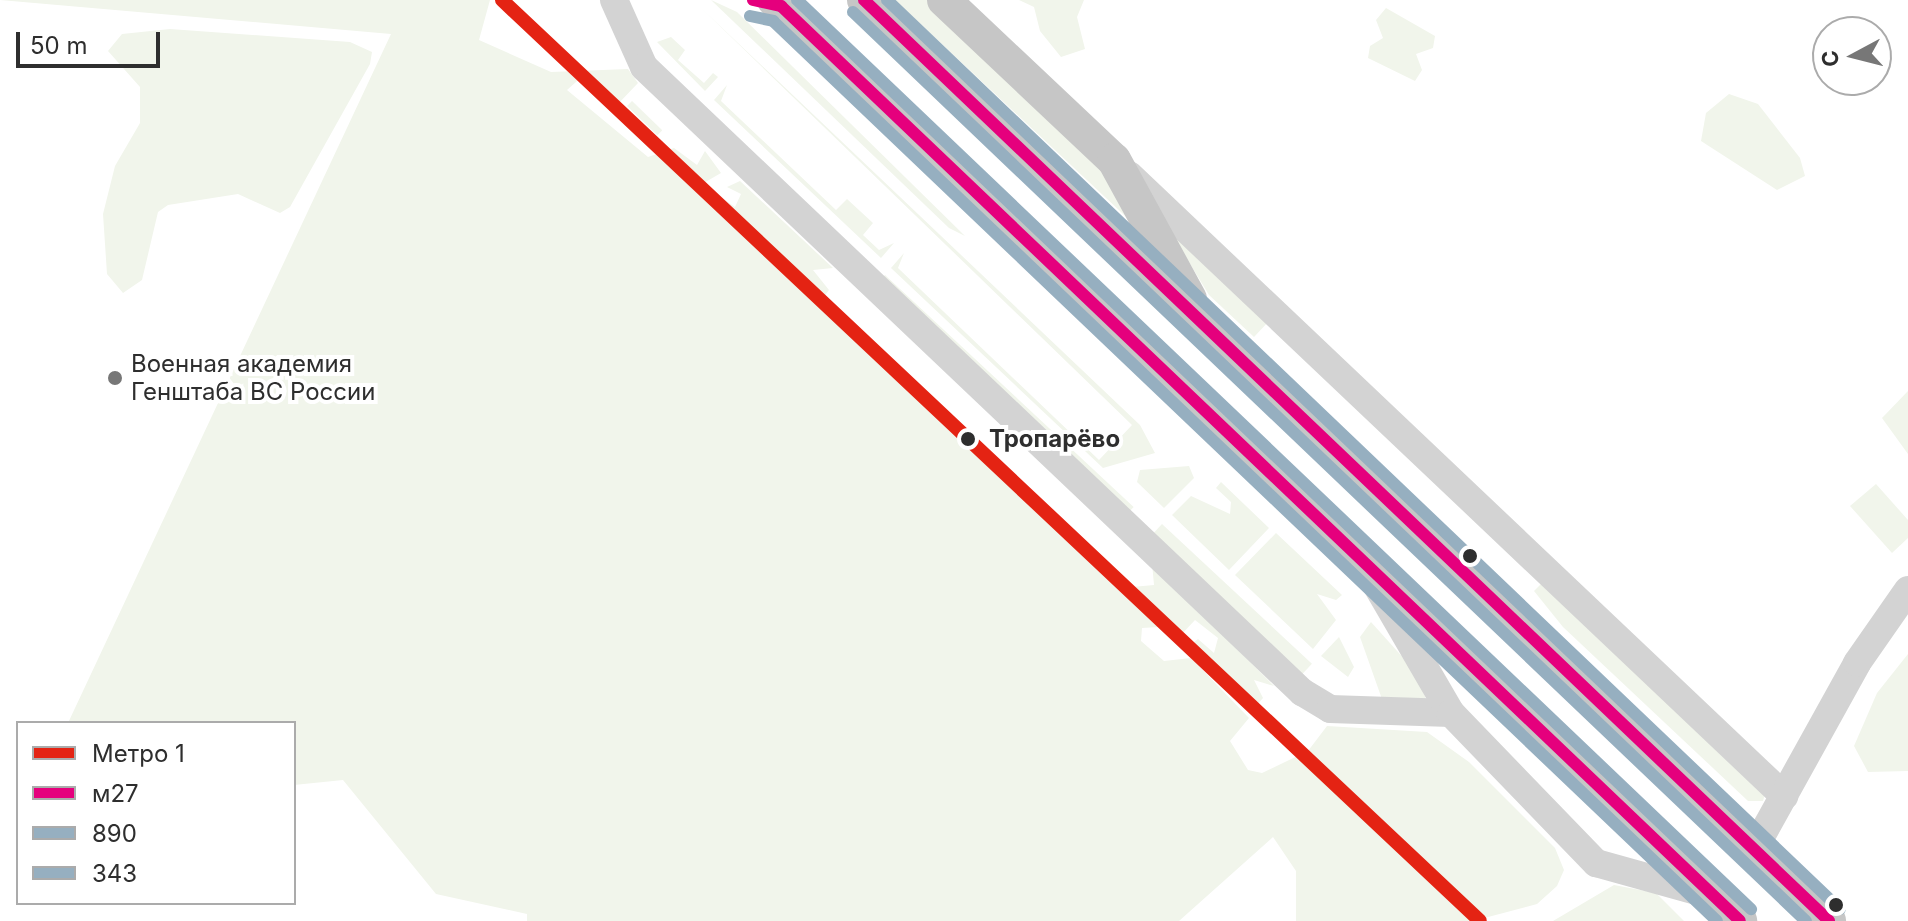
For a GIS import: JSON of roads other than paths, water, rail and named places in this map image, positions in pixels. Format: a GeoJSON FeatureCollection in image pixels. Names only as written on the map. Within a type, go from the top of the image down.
{"type":"FeatureCollection","features":[{"type":"Feature","properties":{"kind":"main road"},"geometry":{"type":"LineString","coordinates":[[864,0],[1829,921]]}},
{"type":"Feature","properties":{"kind":"main road"},"geometry":{"type":"LineString","coordinates":[[944,0],[1114,160],[1207,329]]}},
{"type":"Feature","properties":{"kind":"main road"},"geometry":{"type":"LineString","coordinates":[[769,2],[1353,548],[1740,921]]}},
{"type":"Feature","properties":{"kind":"street"},"geometry":{"type":"LineString","coordinates":[[614,0],[644,67],[1302,692],[1330,709],[1451,713]]}},
{"type":"Feature","properties":{"kind":"street"},"geometry":{"type":"LineString","coordinates":[[1114,160],[1784,796]]}},
{"type":"Feature","properties":{"kind":"street"},"geometry":{"type":"LineString","coordinates":[[1353,548],[1451,713],[1596,863],[1714,896]]}},
{"type":"Feature","properties":{"kind":"street"},"geometry":{"type":"LineString","coordinates":[[1753,851],[1857,663],[1908,590]]}},
{"type":"Feature","properties":{"kind":"metro line","name":"1"},"geometry":{"type":"LineString","coordinates":[[502,0],[1480,921]]}},
{"type":"Feature","properties":{"kind":"place","name":"Военная академия Генштаба ВС России"},"geometry":{"type":"Point","coordinates":[115,378]}},
{"type":"Feature","properties":{"kind":"place","name":"Тропарёво"},"geometry":{"type":"Point","coordinates":[968,439]}}]}
